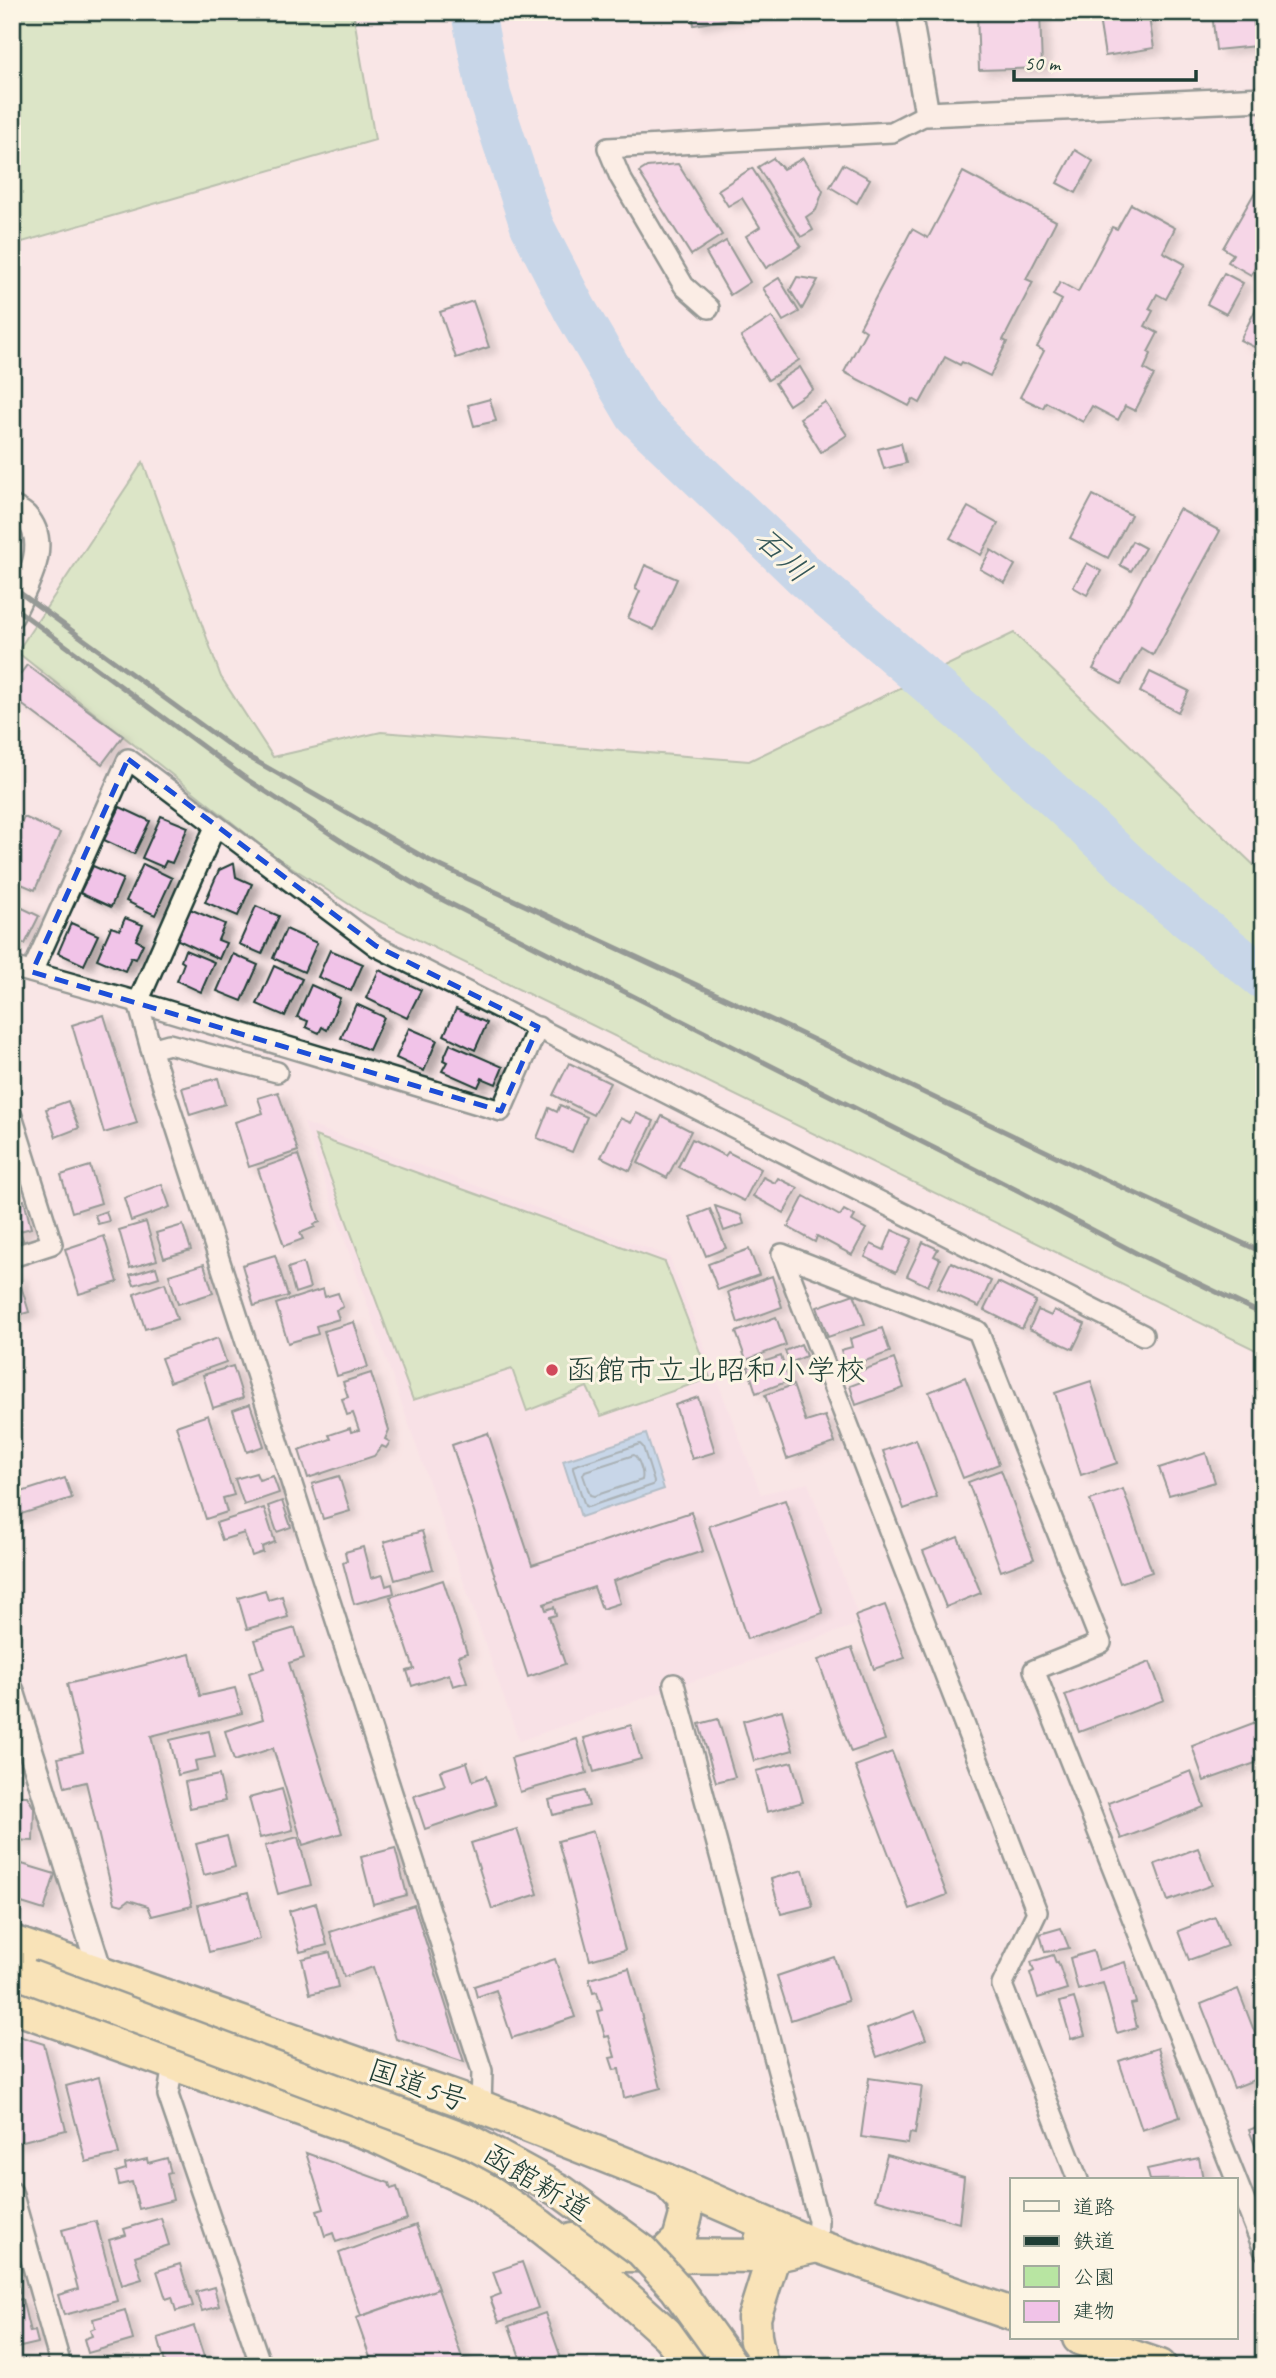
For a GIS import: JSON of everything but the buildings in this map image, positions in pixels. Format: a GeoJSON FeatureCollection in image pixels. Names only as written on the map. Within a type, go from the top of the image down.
{"type":"FeatureCollection","features":[{"type":"Feature","properties":{"kind":"highway","name":"国道5号"},"geometry":{"type":"LineString","coordinates":[[12,1942],[481,2107],[666,2180],[817,2246],[1010,2313]]}},
{"type":"Feature","properties":{"kind":"highway","name":"函館新道"},"geometry":{"type":"LineString","coordinates":[[20,1973],[469,2141],[562,2192],[640,2250],[676,2288],[732,2366]]}},
{"type":"Feature","properties":{"kind":"highway","name":"国道5号"},"geometry":{"type":"LineString","coordinates":[[12,2006],[376,2136],[478,2184],[539,2225],[596,2270],[668,2335],[694,2366]]}},
{"type":"Feature","properties":{"kind":"highway"},"geometry":{"type":"LineString","coordinates":[[663,2255],[679,2240],[686,2215],[682,2199],[666,2180]]}},
{"type":"Feature","properties":{"kind":"highway"},"geometry":{"type":"LineString","coordinates":[[739,2211],[771,2256],[771,2264],[754,2318],[761,2366]]}},
{"type":"Feature","properties":{"kind":"highway","name":"国道5号"},"geometry":{"type":"LineString","coordinates":[[539,2225],[578,2244],[616,2255],[771,2256],[817,2246]]}},
{"type":"Feature","properties":{"kind":"highway"},"geometry":{"type":"LineString","coordinates":[[627,2299],[671,2366]]}},
{"type":"Feature","properties":{"kind":"highway"},"geometry":{"type":"LineString","coordinates":[[1092,2340],[1124,2345],[1160,2366]]}},
{"type":"Feature","properties":{"kind":"street"},"geometry":{"type":"LineString","coordinates":[[909,12],[927,114]]}},
{"type":"Feature","properties":{"kind":"street"},"geometry":{"type":"LineString","coordinates":[[709,308],[684,286],[620,177],[608,148],[892,132],[927,114],[1264,99]]}},
{"type":"Feature","properties":{"kind":"street"},"geometry":{"type":"LineString","coordinates":[[12,508],[27,517],[35,534],[38,550],[12,614]]}},
{"type":"Feature","properties":{"kind":"street"},"geometry":{"type":"LineString","coordinates":[[32,972],[128,759],[376,946],[1143,1335]]}},
{"type":"Feature","properties":{"kind":"street"},"geometry":{"type":"LineString","coordinates":[[215,827],[138,1002],[482,2071],[481,2107]]}},
{"type":"Feature","properties":{"kind":"street"},"geometry":{"type":"LineString","coordinates":[[12,967],[501,1111],[538,1027]]}},
{"type":"Feature","properties":{"kind":"street"},"geometry":{"type":"LineString","coordinates":[[151,1049],[169,1044],[277,1072]]}},
{"type":"Feature","properties":{"kind":"street"},"geometry":{"type":"LineString","coordinates":[[12,1116],[52,1244],[12,1257]]}},
{"type":"Feature","properties":{"kind":"street"},"geometry":{"type":"LineString","coordinates":[[1077,2178],[1002,1986],[1037,1912],[782,1254],[978,1331],[1101,1643],[1034,1670],[1235,2178]]}},
{"type":"Feature","properties":{"kind":"street"},"geometry":{"type":"LineString","coordinates":[[674,1684],[818,2220],[817,2246]]}},
{"type":"Feature","properties":{"kind":"street"},"geometry":{"type":"LineString","coordinates":[[12,1691],[102,1974]]}},
{"type":"Feature","properties":{"kind":"street"},"geometry":{"type":"LineString","coordinates":[[173,2064],[168,2095],[261,2366]]}},
{"type":"Feature","properties":{"kind":"street"},"geometry":{"type":"LineString","coordinates":[[1238,2184],[1264,2250]]}},
{"type":"Feature","properties":{"kind":"street"},"geometry":{"type":"LineString","coordinates":[[12,2192],[61,2366]]}},
{"type":"Feature","properties":{"kind":"highlighted area"},"geometry":{"type":"Polygon","coordinates":[[[128,759],[376,946],[538,1027],[501,1111],[32,972],[128,759]]]}},
{"type":"Feature","properties":{"kind":"shaded area","name":"函館市立北昭和小学校"},"geometry":{"type":"Polygon","coordinates":[[[304,1123],[669,1256],[761,1494],[808,1483],[857,1613],[853,1616],[856,1625],[519,1741],[304,1123]]]}},
{"type":"Feature","properties":{"kind":"green space"},"geometry":{"type":"Polygon","coordinates":[[[12,12],[353,12],[375,140],[12,245],[12,12]]]}},
{"type":"Feature","properties":{"kind":"green space"},"geometry":{"type":"Polygon","coordinates":[[[143,462],[221,677],[273,757],[381,732],[749,761],[1014,633],[1264,875],[1264,1354],[361,912],[273,855],[17,652],[143,462]]]}},
{"type":"Feature","properties":{"kind":"green space"},"geometry":{"type":"Polygon","coordinates":[[[315,1136],[665,1262],[710,1378],[601,1416],[587,1387],[527,1411],[512,1369],[413,1400],[315,1136]]]}},
{"type":"Feature","properties":{"kind":"water"},"geometry":{"type":"Polygon","coordinates":[[[646,1434],[664,1489],[581,1517],[563,1461],[646,1434]]]}},
{"type":"Feature","properties":{"kind":"waterway","name":"石川"},"geometry":{"type":"LineString","coordinates":[[473,12],[489,95],[532,226],[575,310],[637,415],[805,576],[983,729],[1159,894],[1264,978]]}},
{"type":"Feature","properties":{"kind":"railway"},"geometry":{"type":"LineString","coordinates":[[12,587],[233,748],[432,862],[1264,1253]]}},
{"type":"Feature","properties":{"kind":"railway"},"geometry":{"type":"LineString","coordinates":[[12,606],[248,780],[349,846],[435,896],[1019,1191],[1138,1254],[1264,1315]]}},
{"type":"Feature","properties":{"kind":"place","name":"函館市立北昭和小学校"},"geometry":{"type":"Point","coordinates":[552,1370]}}]}
